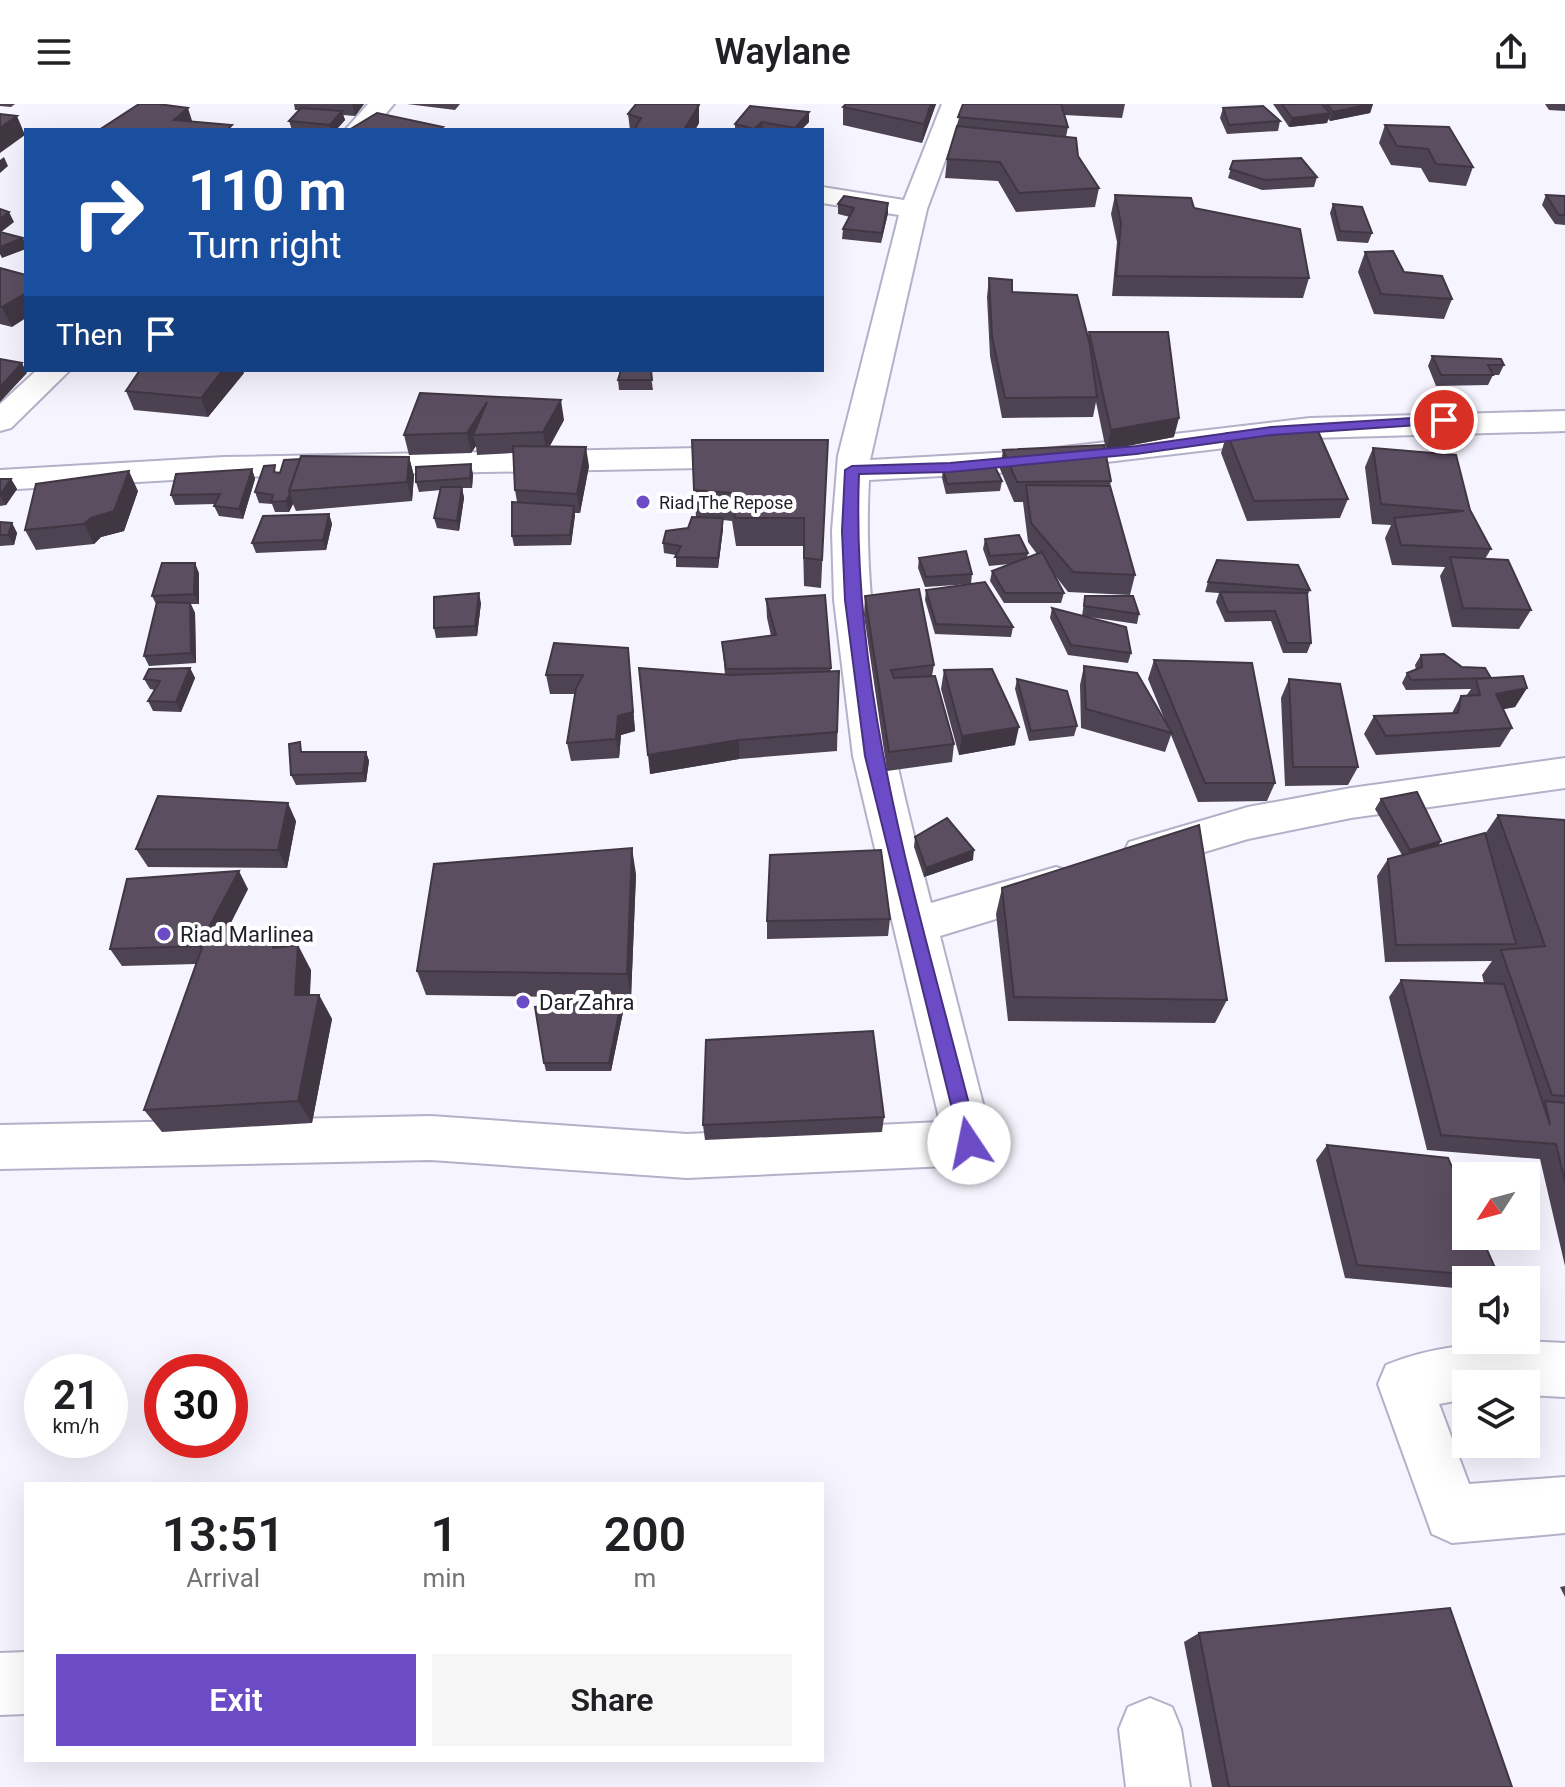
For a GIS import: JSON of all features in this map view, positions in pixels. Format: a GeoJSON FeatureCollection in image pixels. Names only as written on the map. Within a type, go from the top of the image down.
{"type":"FeatureCollection","features":[{"type":"Feature","properties":{"kind":"street"},"geometry":{"type":"LineString","coordinates":[[0,1147],[431,1138],[687,1156],[969,1143],[873,756],[851,586],[843,461],[914,209],[954,104]]}},
{"type":"Feature","properties":{"kind":"street"},"geometry":{"type":"LineString","coordinates":[[369,119],[396,128]]}},
{"type":"Feature","properties":{"kind":"street"},"geometry":{"type":"LineString","coordinates":[[824,195],[914,209]]}},
{"type":"Feature","properties":{"kind":"street"},"geometry":{"type":"LineString","coordinates":[[0,421],[53,372]]}},
{"type":"Feature","properties":{"kind":"street"},"geometry":{"type":"LineString","coordinates":[[843,461],[919,469],[1136,450],[1271,431],[1444,420],[1565,421]]}},
{"type":"Feature","properties":{"kind":"street"},"geometry":{"type":"LineString","coordinates":[[0,480],[224,467],[776,457]]}},
{"type":"Feature","properties":{"kind":"street"},"geometry":{"type":"LineString","coordinates":[[914,926],[1248,823],[1351,803],[1565,773]]}},
{"type":"Feature","properties":{"kind":"street"},"geometry":{"type":"LineString","coordinates":[[1565,1370],[1522,1366],[1468,1370],[1405,1384],[1452,1514],[1565,1505]]}},
{"type":"Feature","properties":{"kind":"street"},"geometry":{"type":"LineString","coordinates":[[0,1684],[24,1683]]}},
{"type":"Feature","properties":{"kind":"building"},"geometry":{"type":"Polygon","coordinates":[[[139,104],[188,108],[174,120],[232,125],[229,128],[102,128],[139,104]]]}},
{"type":"Feature","properties":{"kind":"building"},"geometry":{"type":"Polygon","coordinates":[[[636,104],[699,105],[685,128],[635,128],[641,118],[628,114],[636,104]]]}},
{"type":"Feature","properties":{"kind":"building"},"geometry":{"type":"Polygon","coordinates":[[[846,104],[931,104],[924,124],[843,107],[846,104]]]}},
{"type":"Feature","properties":{"kind":"building"},"geometry":{"type":"Polygon","coordinates":[[[963,104],[1061,104],[1068,127],[958,117],[963,104]]]}},
{"type":"Feature","properties":{"kind":"building"},"geometry":{"type":"Polygon","coordinates":[[[1282,104],[1322,104],[1330,113],[1292,118],[1282,104]]]}},
{"type":"Feature","properties":{"kind":"building"},"geometry":{"type":"Polygon","coordinates":[[[1327,104],[1370,104],[1333,112],[1327,104]]]}},
{"type":"Feature","properties":{"kind":"building"},"geometry":{"type":"Polygon","coordinates":[[[750,106],[809,112],[795,128],[762,122],[755,128],[735,124],[750,106]]]}},
{"type":"Feature","properties":{"kind":"building"},"geometry":{"type":"Polygon","coordinates":[[[1263,106],[1280,121],[1229,125],[1223,108],[1263,106]]]}},
{"type":"Feature","properties":{"kind":"building"},"geometry":{"type":"Polygon","coordinates":[[[301,108],[342,111],[330,125],[289,121],[301,108]]]}},
{"type":"Feature","properties":{"kind":"building"},"geometry":{"type":"Polygon","coordinates":[[[377,113],[443,127],[442,128],[352,128],[377,113]]]}},
{"type":"Feature","properties":{"kind":"building"},"geometry":{"type":"Polygon","coordinates":[[[0,114],[17,116],[0,128],[0,114]]]}},
{"type":"Feature","properties":{"kind":"building"},"geometry":{"type":"Polygon","coordinates":[[[1385,125],[1449,127],[1473,167],[1436,164],[1428,149],[1397,146],[1385,125]]]}},
{"type":"Feature","properties":{"kind":"building"},"geometry":{"type":"Polygon","coordinates":[[[957,126],[1076,138],[1078,156],[1099,188],[1019,193],[1000,162],[947,159],[957,126]]]}},
{"type":"Feature","properties":{"kind":"building"},"geometry":{"type":"Polygon","coordinates":[[[1301,158],[1317,177],[1265,180],[1230,169],[1233,161],[1301,158]]]}},
{"type":"Feature","properties":{"kind":"building"},"geometry":{"type":"Polygon","coordinates":[[[1115,195],[1191,198],[1194,208],[1300,229],[1309,278],[1116,276],[1121,223],[1115,195]]]}},
{"type":"Feature","properties":{"kind":"building"},"geometry":{"type":"Polygon","coordinates":[[[1546,195],[1565,196],[1565,215],[1559,215],[1546,195]]]}},
{"type":"Feature","properties":{"kind":"building"},"geometry":{"type":"Polygon","coordinates":[[[844,196],[888,203],[882,233],[843,229],[854,208],[838,204],[844,196]]]}},
{"type":"Feature","properties":{"kind":"building"},"geometry":{"type":"Polygon","coordinates":[[[1333,204],[1362,207],[1372,233],[1340,231],[1333,204]]]}},
{"type":"Feature","properties":{"kind":"building"},"geometry":{"type":"Polygon","coordinates":[[[0,209],[9,212],[0,219],[0,209]]]}},
{"type":"Feature","properties":{"kind":"building"},"geometry":{"type":"Polygon","coordinates":[[[0,232],[23,238],[0,247],[0,232]]]}},
{"type":"Feature","properties":{"kind":"building"},"geometry":{"type":"Polygon","coordinates":[[[1393,251],[1404,272],[1442,276],[1452,299],[1381,294],[1365,252],[1393,251]]]}},
{"type":"Feature","properties":{"kind":"building"},"geometry":{"type":"Polygon","coordinates":[[[0,268],[24,274],[24,294],[0,307],[0,268]]]}},
{"type":"Feature","properties":{"kind":"building"},"geometry":{"type":"Polygon","coordinates":[[[989,278],[1012,280],[1012,292],[1077,295],[1090,345],[1097,397],[1005,398],[992,337],[989,278]]]}},
{"type":"Feature","properties":{"kind":"building"},"geometry":{"type":"Polygon","coordinates":[[[1089,332],[1168,332],[1179,418],[1111,430],[1089,332]]]}},
{"type":"Feature","properties":{"kind":"building"},"geometry":{"type":"Polygon","coordinates":[[[1432,356],[1501,359],[1504,365],[1488,365],[1493,375],[1441,375],[1432,356]]]}},
{"type":"Feature","properties":{"kind":"building"},"geometry":{"type":"Polygon","coordinates":[[[0,359],[22,363],[0,387],[0,359]]]}},
{"type":"Feature","properties":{"kind":"building"},"geometry":{"type":"Polygon","coordinates":[[[139,372],[221,372],[201,398],[126,391],[139,372]]]}},
{"type":"Feature","properties":{"kind":"building"},"geometry":{"type":"Polygon","coordinates":[[[620,372],[651,372],[652,380],[618,380],[620,372]]]}},
{"type":"Feature","properties":{"kind":"building"},"geometry":{"type":"Polygon","coordinates":[[[420,393],[561,400],[543,432],[473,435],[487,402],[467,433],[404,435],[420,393]]]}},
{"type":"Feature","properties":{"kind":"building"},"geometry":{"type":"Polygon","coordinates":[[[1318,431],[1348,499],[1254,501],[1227,433],[1318,431]]]}},
{"type":"Feature","properties":{"kind":"building"},"geometry":{"type":"Polygon","coordinates":[[[692,440],[828,440],[822,560],[804,558],[804,518],[735,518],[731,493],[694,490],[692,440]]]}},
{"type":"Feature","properties":{"kind":"building"},"geometry":{"type":"Polygon","coordinates":[[[1104,445],[1111,481],[1017,482],[1003,450],[1104,445]]]}},
{"type":"Feature","properties":{"kind":"building"},"geometry":{"type":"Polygon","coordinates":[[[513,446],[586,447],[577,494],[515,490],[513,446]]]}},
{"type":"Feature","properties":{"kind":"building"},"geometry":{"type":"Polygon","coordinates":[[[1373,448],[1456,455],[1470,510],[1491,549],[1401,545],[1394,518],[1464,511],[1381,504],[1373,448]]]}},
{"type":"Feature","properties":{"kind":"building"},"geometry":{"type":"Polygon","coordinates":[[[301,456],[409,457],[407,482],[289,491],[301,456]]]}},
{"type":"Feature","properties":{"kind":"building"},"geometry":{"type":"Polygon","coordinates":[[[300,459],[286,501],[271,502],[273,495],[255,492],[264,466],[275,465],[274,472],[280,473],[284,460],[300,459]]]}},
{"type":"Feature","properties":{"kind":"building"},"geometry":{"type":"Polygon","coordinates":[[[471,464],[470,478],[416,482],[416,467],[471,464]]]}},
{"type":"Feature","properties":{"kind":"building"},"geometry":{"type":"Polygon","coordinates":[[[994,465],[1002,481],[947,484],[943,468],[994,465]]]}},
{"type":"Feature","properties":{"kind":"building"},"geometry":{"type":"Polygon","coordinates":[[[252,469],[239,509],[214,506],[220,494],[171,495],[176,474],[252,469]]]}},
{"type":"Feature","properties":{"kind":"building"},"geometry":{"type":"Polygon","coordinates":[[[129,471],[114,511],[91,518],[84,524],[25,530],[36,484],[129,471]]]}},
{"type":"Feature","properties":{"kind":"building"},"geometry":{"type":"Polygon","coordinates":[[[0,479],[11,479],[0,495],[0,479]]]}},
{"type":"Feature","properties":{"kind":"building"},"geometry":{"type":"Polygon","coordinates":[[[1026,485],[1110,486],[1135,575],[1073,572],[1031,523],[1026,485]]]}},
{"type":"Feature","properties":{"kind":"building"},"geometry":{"type":"Polygon","coordinates":[[[441,487],[462,487],[457,521],[434,518],[441,487]]]}},
{"type":"Feature","properties":{"kind":"building"},"geometry":{"type":"Polygon","coordinates":[[[512,502],[574,506],[570,535],[512,536],[512,502]]]}},
{"type":"Feature","properties":{"kind":"building"},"geometry":{"type":"Polygon","coordinates":[[[329,514],[323,540],[252,543],[263,516],[329,514]]]}},
{"type":"Feature","properties":{"kind":"building"},"geometry":{"type":"Polygon","coordinates":[[[692,517],[723,518],[718,558],[675,557],[681,546],[663,543],[666,531],[688,528],[692,517]]]}},
{"type":"Feature","properties":{"kind":"building"},"geometry":{"type":"Polygon","coordinates":[[[0,522],[12,523],[8,535],[0,535],[0,522]]]}},
{"type":"Feature","properties":{"kind":"building"},"geometry":{"type":"Polygon","coordinates":[[[1019,535],[1028,553],[990,556],[985,539],[1019,535]]]}},
{"type":"Feature","properties":{"kind":"building"},"geometry":{"type":"Polygon","coordinates":[[[966,551],[972,574],[926,577],[919,558],[966,551]]]}},
{"type":"Feature","properties":{"kind":"building"},"geometry":{"type":"Polygon","coordinates":[[[1042,552],[1064,593],[1005,593],[992,571],[1042,552]]]}},
{"type":"Feature","properties":{"kind":"building"},"geometry":{"type":"Polygon","coordinates":[[[1450,557],[1508,560],[1531,610],[1463,608],[1450,557]]]}},
{"type":"Feature","properties":{"kind":"building"},"geometry":{"type":"Polygon","coordinates":[[[1217,560],[1298,565],[1310,590],[1208,582],[1217,560]]]}},
{"type":"Feature","properties":{"kind":"building"},"geometry":{"type":"Polygon","coordinates":[[[162,563],[195,563],[194,594],[152,596],[162,563]]]}},
{"type":"Feature","properties":{"kind":"building"},"geometry":{"type":"Polygon","coordinates":[[[985,582],[1013,627],[936,624],[926,590],[985,582]]]}},
{"type":"Feature","properties":{"kind":"building"},"geometry":{"type":"Polygon","coordinates":[[[919,589],[934,665],[891,670],[894,678],[935,676],[954,744],[889,752],[865,596],[919,589]]]}},
{"type":"Feature","properties":{"kind":"building"},"geometry":{"type":"Polygon","coordinates":[[[1220,592],[1307,593],[1311,643],[1287,643],[1275,611],[1228,612],[1220,592]]]}},
{"type":"Feature","properties":{"kind":"building"},"geometry":{"type":"Polygon","coordinates":[[[479,593],[475,626],[434,628],[434,597],[479,593]]]}},
{"type":"Feature","properties":{"kind":"building"},"geometry":{"type":"Polygon","coordinates":[[[825,595],[831,668],[726,669],[722,642],[776,635],[766,599],[825,595]]]}},
{"type":"Feature","properties":{"kind":"building"},"geometry":{"type":"Polygon","coordinates":[[[1085,596],[1133,596],[1139,614],[1084,606],[1085,596]]]}},
{"type":"Feature","properties":{"kind":"building"},"geometry":{"type":"Polygon","coordinates":[[[157,602],[190,603],[191,653],[144,656],[157,602]]]}},
{"type":"Feature","properties":{"kind":"building"},"geometry":{"type":"Polygon","coordinates":[[[1052,608],[1126,627],[1131,653],[1071,645],[1052,608]]]}},
{"type":"Feature","properties":{"kind":"building"},"geometry":{"type":"Polygon","coordinates":[[[554,643],[628,648],[633,712],[618,716],[616,739],[567,743],[576,688],[583,675],[546,675],[554,643]]]}},
{"type":"Feature","properties":{"kind":"building"},"geometry":{"type":"Polygon","coordinates":[[[1444,654],[1462,667],[1485,668],[1491,678],[1411,680],[1407,673],[1422,667],[1421,655],[1444,654]]]}},
{"type":"Feature","properties":{"kind":"building"},"geometry":{"type":"Polygon","coordinates":[[[1154,660],[1252,663],[1275,783],[1205,783],[1154,660]]]}},
{"type":"Feature","properties":{"kind":"building"},"geometry":{"type":"Polygon","coordinates":[[[1084,666],[1137,673],[1172,733],[1086,709],[1084,666]]]}},
{"type":"Feature","properties":{"kind":"building"},"geometry":{"type":"Polygon","coordinates":[[[190,668],[176,702],[148,701],[160,681],[144,679],[149,669],[190,668]]]}},
{"type":"Feature","properties":{"kind":"building"},"geometry":{"type":"Polygon","coordinates":[[[639,668],[732,675],[839,671],[837,732],[739,740],[648,755],[639,668]]]}},
{"type":"Feature","properties":{"kind":"building"},"geometry":{"type":"Polygon","coordinates":[[[992,669],[1019,727],[962,736],[944,670],[992,669]]]}},
{"type":"Feature","properties":{"kind":"building"},"geometry":{"type":"Polygon","coordinates":[[[1523,676],[1527,688],[1496,694],[1512,728],[1386,736],[1374,716],[1458,713],[1461,696],[1480,695],[1476,679],[1523,676]]]}},
{"type":"Feature","properties":{"kind":"building"},"geometry":{"type":"Polygon","coordinates":[[[1017,679],[1067,691],[1077,726],[1031,731],[1017,679]]]}},
{"type":"Feature","properties":{"kind":"building"},"geometry":{"type":"Polygon","coordinates":[[[1289,679],[1340,684],[1358,767],[1293,767],[1289,679]]]}},
{"type":"Feature","properties":{"kind":"building"},"geometry":{"type":"Polygon","coordinates":[[[300,742],[301,752],[366,752],[363,773],[291,775],[289,744],[300,742]]]}},
{"type":"Feature","properties":{"kind":"building"},"geometry":{"type":"Polygon","coordinates":[[[1417,792],[1441,841],[1410,850],[1381,799],[1417,792]]]}},
{"type":"Feature","properties":{"kind":"building"},"geometry":{"type":"Polygon","coordinates":[[[158,796],[288,803],[278,850],[136,849],[158,796]]]}},
{"type":"Feature","properties":{"kind":"building"},"geometry":{"type":"Polygon","coordinates":[[[1498,815],[1565,820],[1565,1096],[1552,1095],[1501,950],[1545,946],[1498,815]]]}},
{"type":"Feature","properties":{"kind":"building"},"geometry":{"type":"Polygon","coordinates":[[[947,818],[974,850],[926,868],[915,837],[947,818]]]}},
{"type":"Feature","properties":{"kind":"building"},"geometry":{"type":"Polygon","coordinates":[[[1199,825],[1227,1000],[1014,997],[1002,888],[1199,825]]]}},
{"type":"Feature","properties":{"kind":"building"},"geometry":{"type":"Polygon","coordinates":[[[1485,833],[1516,944],[1396,945],[1388,859],[1485,833]]]}},
{"type":"Feature","properties":{"kind":"building"},"geometry":{"type":"Polygon","coordinates":[[[632,848],[627,974],[417,971],[434,864],[632,848]]]}},
{"type":"Feature","properties":{"kind":"building"},"geometry":{"type":"Polygon","coordinates":[[[881,850],[890,919],[767,921],[770,855],[881,850]]]}},
{"type":"Feature","properties":{"kind":"building"},"geometry":{"type":"Polygon","coordinates":[[[239,871],[199,946],[110,949],[127,879],[239,871]]]}},
{"type":"Feature","properties":{"kind":"building"},"geometry":{"type":"Polygon","coordinates":[[[274,927],[273,948],[298,945],[295,995],[319,995],[298,1101],[144,1110],[208,931],[274,927]]]}},
{"type":"Feature","properties":{"kind":"building"},"geometry":{"type":"Polygon","coordinates":[[[1401,980],[1504,984],[1550,1125],[1545,1101],[1565,1103],[1565,1182],[1556,1144],[1441,1135],[1401,980]]]}},
{"type":"Feature","properties":{"kind":"building"},"geometry":{"type":"Polygon","coordinates":[[[622,998],[609,1063],[544,1063],[535,1007],[622,998]]]}},
{"type":"Feature","properties":{"kind":"building"},"geometry":{"type":"Polygon","coordinates":[[[873,1031],[884,1117],[703,1125],[706,1040],[873,1031]]]}},
{"type":"Feature","properties":{"kind":"building"},"geometry":{"type":"Polygon","coordinates":[[[1327,1145],[1448,1158],[1452,1167],[1452,1250],[1487,1250],[1494,1266],[1452,1266],[1452,1273],[1357,1265],[1327,1145]]]}},
{"type":"Feature","properties":{"kind":"building"},"geometry":{"type":"Polygon","coordinates":[[[1450,1608],[1512,1787],[1229,1787],[1199,1633],[1450,1608]]]}},
{"type":"Feature","properties":{"kind":"place","name":"Riad The Repose"},"geometry":{"type":"Point","coordinates":[643,502]}},
{"type":"Feature","properties":{"kind":"place","name":"Riad Marlinea"},"geometry":{"type":"Point","coordinates":[164,934]}},
{"type":"Feature","properties":{"kind":"place","name":"Dar Zahra"},"geometry":{"type":"Point","coordinates":[523,1002]}},
{"type":"Feature","properties":{"kind":"route"},"geometry":{"type":"LineString","coordinates":[[969,1143],[873,756],[852,600],[849,531],[852,470],[950,467],[1136,450],[1271,431],[1444,420]]}}]}
